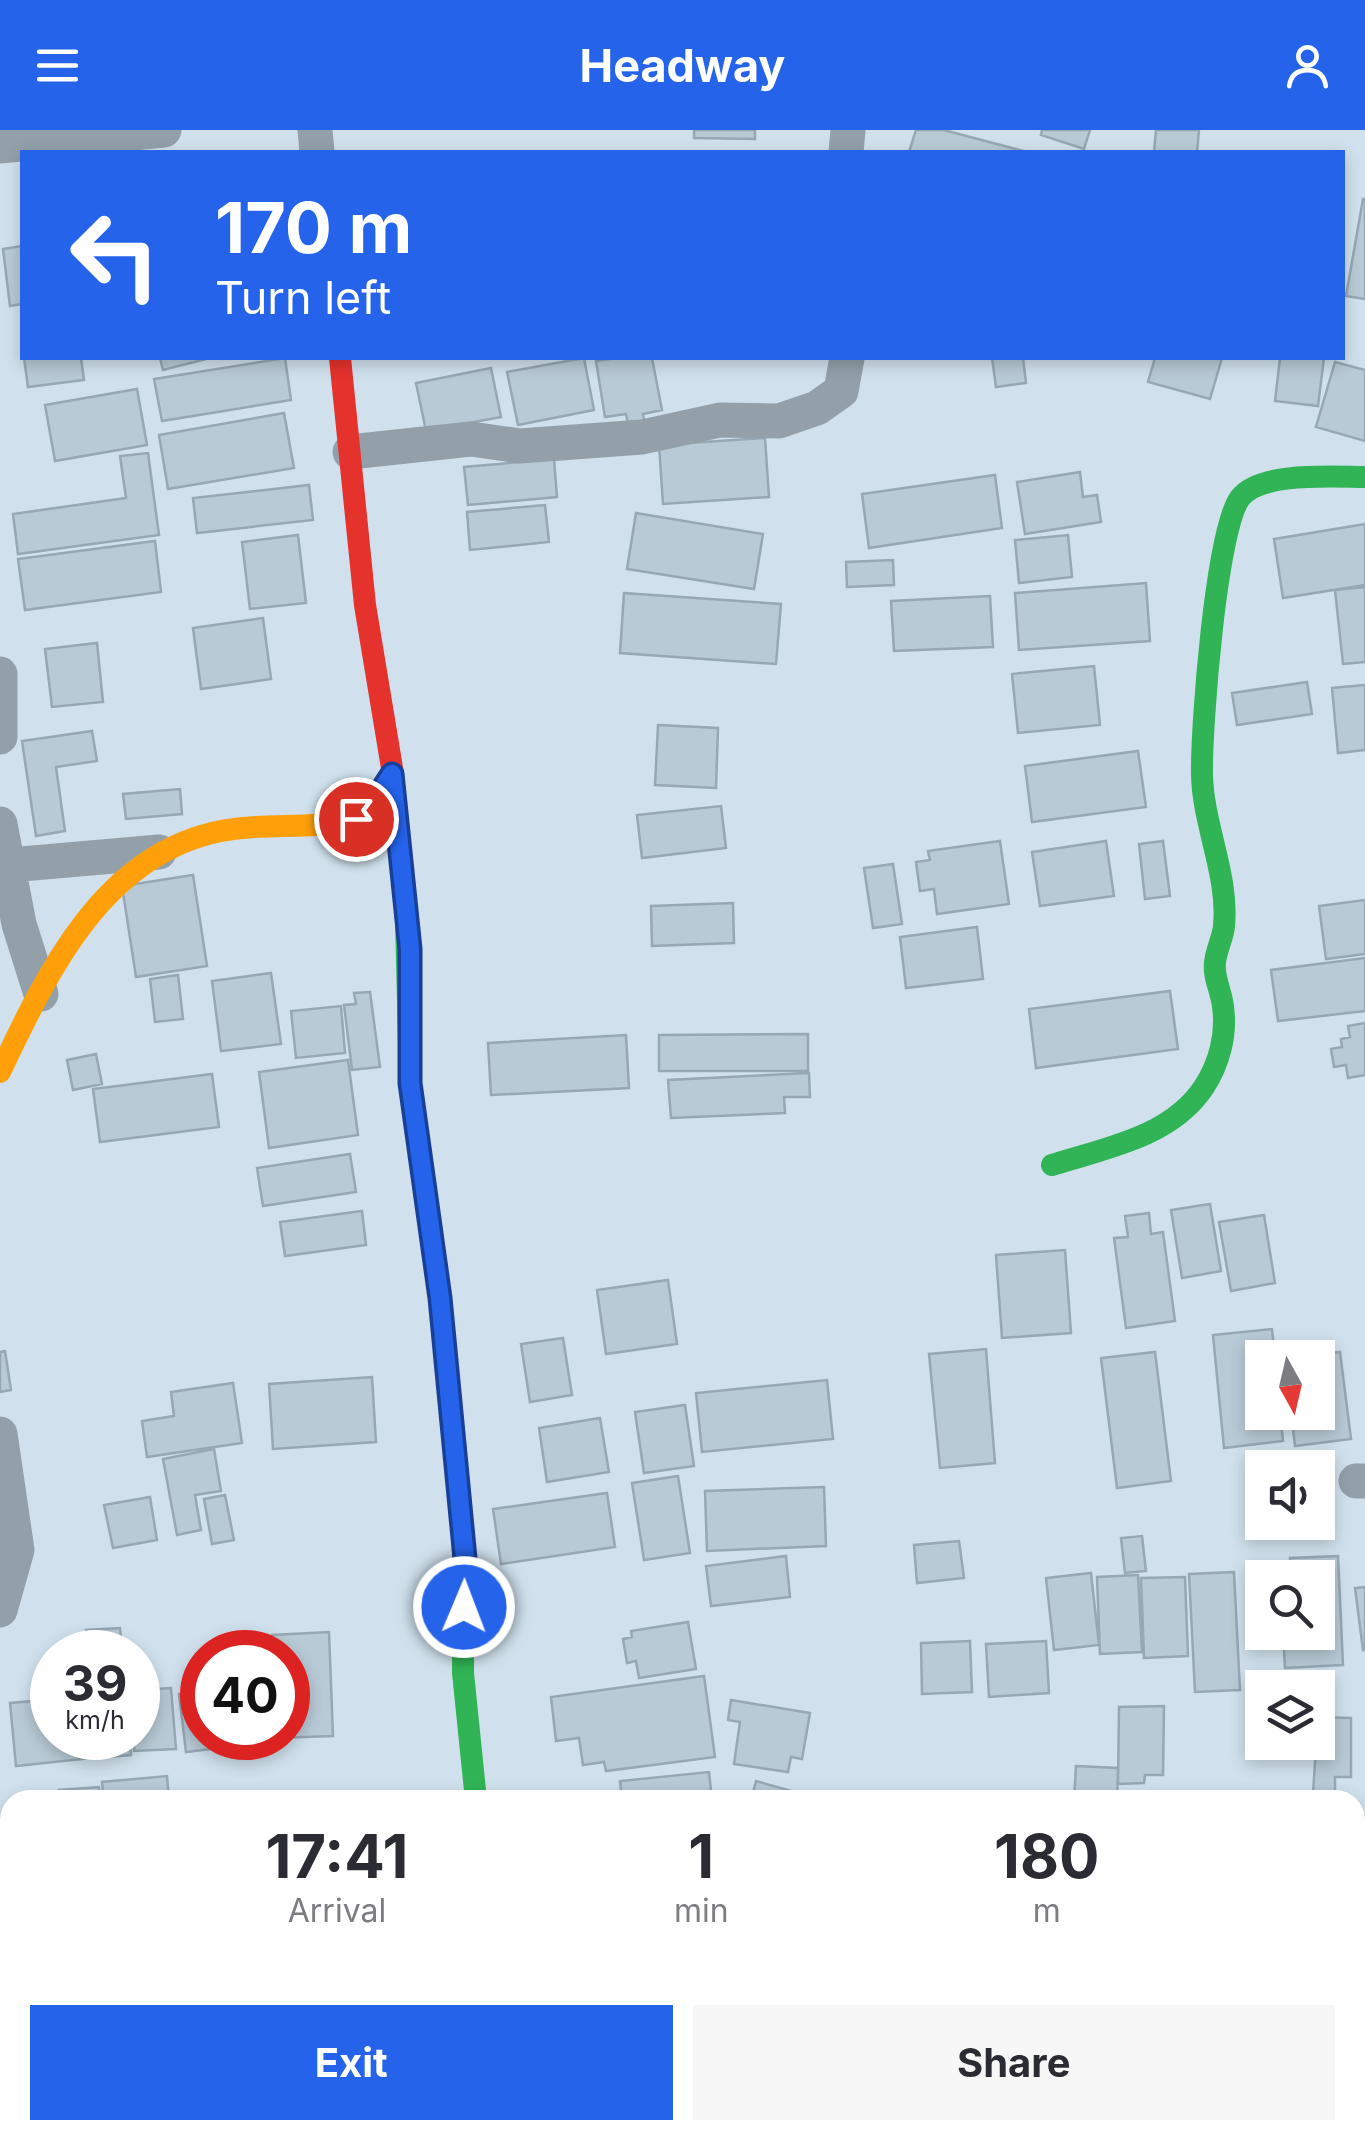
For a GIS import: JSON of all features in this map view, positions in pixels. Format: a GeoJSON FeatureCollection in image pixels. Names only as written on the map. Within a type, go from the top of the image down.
{"type":"FeatureCollection","features":[{"type":"Feature","properties":{"kind":"street"},"geometry":{"type":"LineString","coordinates":[[0,146],[164,130]]}},
{"type":"Feature","properties":{"kind":"street"},"geometry":{"type":"LineString","coordinates":[[340,360],[365,605],[392,774],[410,949],[410,1083],[440,1298],[463,1532],[462,1673],[475,1790]]}},
{"type":"Feature","properties":{"kind":"street"},"geometry":{"type":"LineString","coordinates":[[350,452],[471,439],[520,446],[642,437],[720,420],[779,422],[817,408],[842,390],[847,360]]}},
{"type":"Feature","properties":{"kind":"street"},"geometry":{"type":"LineString","coordinates":[[1052,1165],[1145,1135],[1174,1120],[1202,1090],[1219,1060],[1224,1010],[1214,965],[1224,926],[1223,902],[1202,777],[1216,592],[1228,535],[1240,498],[1256,486],[1292,478],[1365,476]]}},
{"type":"Feature","properties":{"kind":"street"},"geometry":{"type":"LineString","coordinates":[[0,674],[0,737]]}},
{"type":"Feature","properties":{"kind":"street"},"geometry":{"type":"LineString","coordinates":[[10,865],[159,852],[235,830],[356,819],[370,808],[392,774]]}},
{"type":"Feature","properties":{"kind":"street"},"geometry":{"type":"LineString","coordinates":[[0,824],[19,924],[41,994]]}},
{"type":"Feature","properties":{"kind":"street"},"geometry":{"type":"LineString","coordinates":[[0,1072],[77,932],[126,876],[159,852]]}},
{"type":"Feature","properties":{"kind":"street"},"geometry":{"type":"LineString","coordinates":[[0,1434],[16,1550],[0,1610]]}},
{"type":"Feature","properties":{"kind":"building"},"geometry":{"type":"Polygon","coordinates":[[[694,130],[755,130],[755,139],[694,138],[694,130]]]}},
{"type":"Feature","properties":{"kind":"building"},"geometry":{"type":"Polygon","coordinates":[[[916,130],[944,130],[1019,150],[910,150],[916,130]]]}},
{"type":"Feature","properties":{"kind":"building"},"geometry":{"type":"Polygon","coordinates":[[[1042,130],[1090,130],[1084,149],[1041,135],[1042,130]]]}},
{"type":"Feature","properties":{"kind":"building"},"geometry":{"type":"Polygon","coordinates":[[[1156,130],[1199,130],[1197,150],[1154,150],[1156,130]]]}},
{"type":"Feature","properties":{"kind":"building"},"geometry":{"type":"Polygon","coordinates":[[[1365,199],[1365,299],[1346,296],[1365,199]]]}},
{"type":"Feature","properties":{"kind":"building"},"geometry":{"type":"Polygon","coordinates":[[[20,246],[20,304],[10,306],[3,249],[20,246]]]}},
{"type":"Feature","properties":{"kind":"building"},"geometry":{"type":"Polygon","coordinates":[[[24,360],[81,360],[84,380],[28,387],[24,360]]]}},
{"type":"Feature","properties":{"kind":"building"},"geometry":{"type":"Polygon","coordinates":[[[160,360],[202,360],[163,370],[160,360]]]}},
{"type":"Feature","properties":{"kind":"building"},"geometry":{"type":"Polygon","coordinates":[[[285,360],[291,400],[162,421],[154,379],[285,360]]]}},
{"type":"Feature","properties":{"kind":"building"},"geometry":{"type":"Polygon","coordinates":[[[584,360],[594,410],[518,425],[507,372],[584,360]]]}},
{"type":"Feature","properties":{"kind":"building"},"geometry":{"type":"Polygon","coordinates":[[[652,360],[662,410],[643,414],[646,432],[630,435],[626,414],[605,417],[596,361],[652,360]]]}},
{"type":"Feature","properties":{"kind":"building"},"geometry":{"type":"Polygon","coordinates":[[[992,360],[1023,360],[1026,383],[996,387],[992,360]]]}},
{"type":"Feature","properties":{"kind":"building"},"geometry":{"type":"Polygon","coordinates":[[[1154,360],[1221,360],[1210,399],[1148,382],[1154,360]]]}},
{"type":"Feature","properties":{"kind":"building"},"geometry":{"type":"Polygon","coordinates":[[[1280,360],[1324,360],[1318,406],[1275,401],[1280,360]]]}},
{"type":"Feature","properties":{"kind":"building"},"geometry":{"type":"Polygon","coordinates":[[[1335,362],[1365,370],[1365,441],[1316,427],[1335,362]]]}},
{"type":"Feature","properties":{"kind":"building"},"geometry":{"type":"Polygon","coordinates":[[[491,368],[501,417],[426,431],[416,383],[491,368]]]}},
{"type":"Feature","properties":{"kind":"building"},"geometry":{"type":"Polygon","coordinates":[[[137,389],[147,445],[55,461],[45,405],[137,389]]]}},
{"type":"Feature","properties":{"kind":"building"},"geometry":{"type":"Polygon","coordinates":[[[284,413],[294,468],[168,489],[159,435],[284,413]]]}},
{"type":"Feature","properties":{"kind":"building"},"geometry":{"type":"Polygon","coordinates":[[[765,438],[769,497],[663,504],[659,445],[765,438]]]}},
{"type":"Feature","properties":{"kind":"building"},"geometry":{"type":"Polygon","coordinates":[[[148,453],[159,535],[18,554],[13,514],[126,498],[120,456],[148,453]]]}},
{"type":"Feature","properties":{"kind":"building"},"geometry":{"type":"Polygon","coordinates":[[[554,459],[557,497],[468,505],[464,467],[554,459]]]}},
{"type":"Feature","properties":{"kind":"building"},"geometry":{"type":"Polygon","coordinates":[[[1080,472],[1083,497],[1097,495],[1101,522],[1025,534],[1017,482],[1080,472]]]}},
{"type":"Feature","properties":{"kind":"building"},"geometry":{"type":"Polygon","coordinates":[[[995,475],[1002,528],[869,548],[862,494],[995,475]]]}},
{"type":"Feature","properties":{"kind":"building"},"geometry":{"type":"Polygon","coordinates":[[[309,485],[313,520],[197,533],[193,498],[309,485]]]}},
{"type":"Feature","properties":{"kind":"building"},"geometry":{"type":"Polygon","coordinates":[[[545,505],[549,542],[470,550],[467,512],[545,505]]]}},
{"type":"Feature","properties":{"kind":"building"},"geometry":{"type":"Polygon","coordinates":[[[636,513],[763,534],[754,589],[627,569],[636,513]]]}},
{"type":"Feature","properties":{"kind":"building"},"geometry":{"type":"Polygon","coordinates":[[[1365,524],[1365,585],[1283,598],[1274,539],[1365,524]]]}},
{"type":"Feature","properties":{"kind":"building"},"geometry":{"type":"Polygon","coordinates":[[[298,535],[306,603],[250,609],[242,542],[298,535]]]}},
{"type":"Feature","properties":{"kind":"building"},"geometry":{"type":"Polygon","coordinates":[[[1068,535],[1072,577],[1019,583],[1015,540],[1068,535]]]}},
{"type":"Feature","properties":{"kind":"building"},"geometry":{"type":"Polygon","coordinates":[[[155,541],[161,592],[25,610],[18,559],[155,541]]]}},
{"type":"Feature","properties":{"kind":"building"},"geometry":{"type":"Polygon","coordinates":[[[893,560],[894,585],[847,587],[846,562],[893,560]]]}},
{"type":"Feature","properties":{"kind":"building"},"geometry":{"type":"Polygon","coordinates":[[[1146,583],[1150,641],[1019,650],[1015,593],[1146,583]]]}},
{"type":"Feature","properties":{"kind":"building"},"geometry":{"type":"Polygon","coordinates":[[[1365,587],[1365,662],[1343,664],[1335,590],[1365,587]]]}},
{"type":"Feature","properties":{"kind":"building"},"geometry":{"type":"Polygon","coordinates":[[[624,593],[781,604],[776,664],[620,653],[624,593]]]}},
{"type":"Feature","properties":{"kind":"building"},"geometry":{"type":"Polygon","coordinates":[[[990,596],[993,647],[894,651],[891,601],[990,596]]]}},
{"type":"Feature","properties":{"kind":"building"},"geometry":{"type":"Polygon","coordinates":[[[263,618],[271,679],[201,689],[193,628],[263,618]]]}},
{"type":"Feature","properties":{"kind":"building"},"geometry":{"type":"Polygon","coordinates":[[[97,643],[103,702],[52,707],[45,649],[97,643]]]}},
{"type":"Feature","properties":{"kind":"building"},"geometry":{"type":"Polygon","coordinates":[[[1094,666],[1100,725],[1018,733],[1012,674],[1094,666]]]}},
{"type":"Feature","properties":{"kind":"building"},"geometry":{"type":"Polygon","coordinates":[[[1307,682],[1312,714],[1237,725],[1232,693],[1307,682]]]}},
{"type":"Feature","properties":{"kind":"building"},"geometry":{"type":"Polygon","coordinates":[[[1365,685],[1365,750],[1338,753],[1332,688],[1365,685]]]}},
{"type":"Feature","properties":{"kind":"building"},"geometry":{"type":"Polygon","coordinates":[[[658,725],[718,728],[716,788],[655,785],[658,725]]]}},
{"type":"Feature","properties":{"kind":"building"},"geometry":{"type":"Polygon","coordinates":[[[92,731],[97,761],[56,767],[65,831],[36,836],[22,741],[92,731]]]}},
{"type":"Feature","properties":{"kind":"building"},"geometry":{"type":"Polygon","coordinates":[[[1138,751],[1146,807],[1032,822],[1025,766],[1138,751]]]}},
{"type":"Feature","properties":{"kind":"building"},"geometry":{"type":"Polygon","coordinates":[[[180,789],[182,814],[126,819],[123,794],[180,789]]]}},
{"type":"Feature","properties":{"kind":"building"},"geometry":{"type":"Polygon","coordinates":[[[721,806],[726,848],[642,858],[637,815],[721,806]]]}},
{"type":"Feature","properties":{"kind":"building"},"geometry":{"type":"Polygon","coordinates":[[[1000,841],[1009,904],[937,914],[934,889],[920,891],[916,862],[930,860],[928,851],[1000,841]]]}},
{"type":"Feature","properties":{"kind":"building"},"geometry":{"type":"Polygon","coordinates":[[[1106,841],[1114,896],[1040,906],[1032,852],[1106,841]]]}},
{"type":"Feature","properties":{"kind":"building"},"geometry":{"type":"Polygon","coordinates":[[[1163,841],[1170,896],[1145,899],[1139,844],[1163,841]]]}},
{"type":"Feature","properties":{"kind":"building"},"geometry":{"type":"Polygon","coordinates":[[[893,864],[902,924],[873,928],[864,868],[893,864]]]}},
{"type":"Feature","properties":{"kind":"building"},"geometry":{"type":"Polygon","coordinates":[[[193,875],[207,966],[136,977],[122,886],[193,875]]]}},
{"type":"Feature","properties":{"kind":"building"},"geometry":{"type":"Polygon","coordinates":[[[1365,900],[1365,954],[1326,959],[1319,906],[1365,900]]]}},
{"type":"Feature","properties":{"kind":"building"},"geometry":{"type":"Polygon","coordinates":[[[733,903],[734,943],[652,946],[651,906],[733,903]]]}},
{"type":"Feature","properties":{"kind":"building"},"geometry":{"type":"Polygon","coordinates":[[[977,927],[983,979],[906,988],[900,937],[977,927]]]}},
{"type":"Feature","properties":{"kind":"building"},"geometry":{"type":"Polygon","coordinates":[[[1365,958],[1365,1011],[1278,1021],[1271,970],[1365,958]]]}},
{"type":"Feature","properties":{"kind":"building"},"geometry":{"type":"Polygon","coordinates":[[[271,973],[281,1044],[221,1051],[212,981],[271,973]]]}},
{"type":"Feature","properties":{"kind":"building"},"geometry":{"type":"Polygon","coordinates":[[[178,975],[183,1019],[155,1022],[150,979],[178,975]]]}},
{"type":"Feature","properties":{"kind":"building"},"geometry":{"type":"Polygon","coordinates":[[[1170,991],[1178,1049],[1036,1068],[1029,1009],[1170,991]]]}},
{"type":"Feature","properties":{"kind":"building"},"geometry":{"type":"Polygon","coordinates":[[[370,992],[380,1067],[352,1070],[344,1005],[356,1004],[354,993],[370,992]]]}},
{"type":"Feature","properties":{"kind":"building"},"geometry":{"type":"Polygon","coordinates":[[[341,1006],[345,1053],[296,1058],[291,1011],[341,1006]]]}},
{"type":"Feature","properties":{"kind":"building"},"geometry":{"type":"Polygon","coordinates":[[[1365,1023],[1365,1075],[1348,1078],[1346,1065],[1334,1067],[1331,1049],[1342,1047],[1341,1039],[1350,1037],[1348,1026],[1365,1023]]]}},
{"type":"Feature","properties":{"kind":"building"},"geometry":{"type":"Polygon","coordinates":[[[808,1034],[808,1071],[659,1071],[659,1035],[808,1034]]]}},
{"type":"Feature","properties":{"kind":"building"},"geometry":{"type":"Polygon","coordinates":[[[626,1035],[629,1088],[491,1095],[488,1043],[626,1035]]]}},
{"type":"Feature","properties":{"kind":"building"},"geometry":{"type":"Polygon","coordinates":[[[96,1054],[102,1084],[73,1090],[67,1060],[96,1054]]]}},
{"type":"Feature","properties":{"kind":"building"},"geometry":{"type":"Polygon","coordinates":[[[348,1060],[358,1135],[269,1148],[259,1072],[348,1060]]]}},
{"type":"Feature","properties":{"kind":"building"},"geometry":{"type":"Polygon","coordinates":[[[809,1073],[810,1097],[784,1097],[785,1113],[671,1118],[668,1080],[809,1073]]]}},
{"type":"Feature","properties":{"kind":"building"},"geometry":{"type":"Polygon","coordinates":[[[212,1074],[219,1127],[100,1142],[93,1089],[212,1074]]]}},
{"type":"Feature","properties":{"kind":"building"},"geometry":{"type":"Polygon","coordinates":[[[350,1154],[356,1192],[263,1206],[257,1168],[350,1154]]]}},
{"type":"Feature","properties":{"kind":"building"},"geometry":{"type":"Polygon","coordinates":[[[1210,1204],[1221,1271],[1182,1278],[1171,1210],[1210,1204]]]}},
{"type":"Feature","properties":{"kind":"building"},"geometry":{"type":"Polygon","coordinates":[[[362,1211],[366,1245],[285,1256],[280,1222],[362,1211]]]}},
{"type":"Feature","properties":{"kind":"building"},"geometry":{"type":"Polygon","coordinates":[[[1149,1213],[1151,1234],[1163,1232],[1175,1321],[1126,1328],[1114,1238],[1128,1237],[1125,1216],[1149,1213]]]}},
{"type":"Feature","properties":{"kind":"building"},"geometry":{"type":"Polygon","coordinates":[[[1264,1215],[1275,1283],[1231,1291],[1219,1222],[1264,1215]]]}},
{"type":"Feature","properties":{"kind":"building"},"geometry":{"type":"Polygon","coordinates":[[[1065,1250],[1071,1333],[1002,1338],[996,1255],[1065,1250]]]}},
{"type":"Feature","properties":{"kind":"building"},"geometry":{"type":"Polygon","coordinates":[[[668,1280],[677,1344],[606,1354],[597,1290],[668,1280]]]}},
{"type":"Feature","properties":{"kind":"building"},"geometry":{"type":"Polygon","coordinates":[[[1272,1329],[1273,1340],[1245,1340],[1245,1430],[1282,1430],[1283,1441],[1224,1448],[1213,1335],[1272,1329]]]}},
{"type":"Feature","properties":{"kind":"building"},"geometry":{"type":"Polygon","coordinates":[[[563,1338],[572,1395],[530,1402],[521,1344],[563,1338]]]}},
{"type":"Feature","properties":{"kind":"building"},"geometry":{"type":"Polygon","coordinates":[[[986,1349],[995,1463],[940,1468],[929,1354],[986,1349]]]}},
{"type":"Feature","properties":{"kind":"building"},"geometry":{"type":"Polygon","coordinates":[[[5,1351],[11,1390],[0,1392],[0,1352],[5,1351]]]}},
{"type":"Feature","properties":{"kind":"building"},"geometry":{"type":"Polygon","coordinates":[[[1155,1352],[1171,1481],[1117,1488],[1101,1358],[1155,1352]]]}},
{"type":"Feature","properties":{"kind":"building"},"geometry":{"type":"Polygon","coordinates":[[[1340,1352],[1351,1439],[1295,1446],[1293,1430],[1335,1430],[1335,1353],[1340,1352]]]}},
{"type":"Feature","properties":{"kind":"building"},"geometry":{"type":"Polygon","coordinates":[[[372,1377],[376,1442],[273,1449],[269,1384],[372,1377]]]}},
{"type":"Feature","properties":{"kind":"building"},"geometry":{"type":"Polygon","coordinates":[[[827,1380],[833,1439],[702,1452],[696,1393],[827,1380]]]}},
{"type":"Feature","properties":{"kind":"building"},"geometry":{"type":"Polygon","coordinates":[[[233,1383],[242,1443],[147,1457],[142,1421],[174,1416],[171,1392],[233,1383]]]}},
{"type":"Feature","properties":{"kind":"building"},"geometry":{"type":"Polygon","coordinates":[[[685,1405],[694,1466],[644,1473],[635,1412],[685,1405]]]}},
{"type":"Feature","properties":{"kind":"building"},"geometry":{"type":"Polygon","coordinates":[[[600,1418],[609,1472],[547,1482],[539,1428],[600,1418]]]}},
{"type":"Feature","properties":{"kind":"building"},"geometry":{"type":"Polygon","coordinates":[[[214,1449],[221,1491],[195,1495],[201,1530],[177,1535],[163,1459],[214,1449]]]}},
{"type":"Feature","properties":{"kind":"building"},"geometry":{"type":"Polygon","coordinates":[[[678,1476],[690,1553],[644,1560],[632,1483],[678,1476]]]}},
{"type":"Feature","properties":{"kind":"building"},"geometry":{"type":"Polygon","coordinates":[[[824,1487],[826,1546],[707,1551],[705,1491],[824,1487]]]}},
{"type":"Feature","properties":{"kind":"building"},"geometry":{"type":"Polygon","coordinates":[[[607,1493],[615,1547],[501,1564],[493,1509],[607,1493]]]}},
{"type":"Feature","properties":{"kind":"building"},"geometry":{"type":"Polygon","coordinates":[[[225,1495],[234,1540],[212,1544],[204,1499],[225,1495]]]}},
{"type":"Feature","properties":{"kind":"building"},"geometry":{"type":"Polygon","coordinates":[[[150,1497],[157,1540],[113,1548],[104,1505],[150,1497]]]}},
{"type":"Feature","properties":{"kind":"building"},"geometry":{"type":"Polygon","coordinates":[[[1142,1536],[1146,1571],[1125,1573],[1121,1538],[1142,1536]]]}},
{"type":"Feature","properties":{"kind":"building"},"geometry":{"type":"Polygon","coordinates":[[[959,1541],[964,1578],[917,1583],[914,1545],[959,1541]]]}},
{"type":"Feature","properties":{"kind":"building"},"geometry":{"type":"Polygon","coordinates":[[[786,1556],[790,1597],[711,1606],[706,1566],[786,1556]]]}},
{"type":"Feature","properties":{"kind":"building"},"geometry":{"type":"Polygon","coordinates":[[[1338,1556],[1343,1665],[1285,1668],[1284,1650],[1335,1650],[1335,1560],[1290,1558],[1338,1556]]]}},
{"type":"Feature","properties":{"kind":"building"},"geometry":{"type":"Polygon","coordinates":[[[1234,1572],[1240,1690],[1195,1692],[1189,1574],[1234,1572]]]}},
{"type":"Feature","properties":{"kind":"building"},"geometry":{"type":"Polygon","coordinates":[[[1091,1573],[1099,1645],[1054,1650],[1046,1578],[1091,1573]]]}},
{"type":"Feature","properties":{"kind":"building"},"geometry":{"type":"Polygon","coordinates":[[[1138,1575],[1142,1652],[1100,1654],[1097,1577],[1138,1575]]]}},
{"type":"Feature","properties":{"kind":"building"},"geometry":{"type":"Polygon","coordinates":[[[1185,1577],[1188,1656],[1144,1658],[1141,1578],[1185,1577]]]}},
{"type":"Feature","properties":{"kind":"building"},"geometry":{"type":"Polygon","coordinates":[[[1365,1587],[1365,1649],[1363,1650],[1355,1588],[1365,1587]]]}},
{"type":"Feature","properties":{"kind":"building"},"geometry":{"type":"Polygon","coordinates":[[[688,1622],[696,1669],[639,1678],[636,1661],[627,1663],[623,1639],[632,1637],[631,1631],[688,1622]]]}},
{"type":"Feature","properties":{"kind":"building"},"geometry":{"type":"Polygon","coordinates":[[[329,1632],[333,1736],[310,1737],[310,1633],[329,1632]]]}},
{"type":"Feature","properties":{"kind":"building"},"geometry":{"type":"Polygon","coordinates":[[[970,1641],[972,1692],[922,1694],[921,1643],[970,1641]]]}},
{"type":"Feature","properties":{"kind":"building"},"geometry":{"type":"Polygon","coordinates":[[[1046,1641],[1049,1693],[989,1697],[986,1644],[1046,1641]]]}},
{"type":"Feature","properties":{"kind":"building"},"geometry":{"type":"Polygon","coordinates":[[[704,1676],[715,1757],[606,1771],[604,1762],[583,1765],[579,1738],[556,1741],[551,1697],[704,1676]]]}},
{"type":"Feature","properties":{"kind":"building"},"geometry":{"type":"Polygon","coordinates":[[[171,1688],[176,1749],[160,1750],[160,1689],[171,1688]]]}},
{"type":"Feature","properties":{"kind":"building"},"geometry":{"type":"Polygon","coordinates":[[[731,1700],[810,1713],[802,1759],[791,1757],[788,1772],[734,1764],[740,1722],[728,1720],[731,1700]]]}},
{"type":"Feature","properties":{"kind":"building"},"geometry":{"type":"Polygon","coordinates":[[[30,1701],[30,1760],[73,1760],[16,1766],[10,1703],[30,1701]]]}},
{"type":"Feature","properties":{"kind":"building"},"geometry":{"type":"Polygon","coordinates":[[[1164,1706],[1163,1775],[1145,1775],[1144,1783],[1118,1784],[1119,1707],[1164,1706]]]}},
{"type":"Feature","properties":{"kind":"building"},"geometry":{"type":"Polygon","coordinates":[[[1335,1718],[1351,1718],[1351,1777],[1335,1777],[1335,1790],[1313,1790],[1315,1760],[1335,1760],[1335,1718]]]}},
{"type":"Feature","properties":{"kind":"building"},"geometry":{"type":"Polygon","coordinates":[[[1076,1766],[1118,1768],[1117,1790],[1075,1790],[1076,1766]]]}},
{"type":"Feature","properties":{"kind":"building"},"geometry":{"type":"Polygon","coordinates":[[[709,1772],[711,1790],[621,1790],[620,1781],[709,1772]]]}},
{"type":"Feature","properties":{"kind":"building"},"geometry":{"type":"Polygon","coordinates":[[[167,1776],[168,1790],[103,1790],[102,1782],[167,1776]]]}},
{"type":"Feature","properties":{"kind":"building"},"geometry":{"type":"Polygon","coordinates":[[[756,1781],[788,1790],[754,1790],[756,1781]]]}},
{"type":"Feature","properties":{"kind":"traffic: fast"},"geometry":{"type":"LineString","coordinates":[[1052,1165],[1156,1129],[1190,1104],[1214,1069],[1224,1028],[1215,968],[1225,907],[1203,794],[1202,751],[1217,588],[1231,517],[1240,498],[1264,483],[1299,477],[1365,477]]}},
{"type":"Feature","properties":{"kind":"traffic: fast"},"geometry":{"type":"LineString","coordinates":[[406,920],[410,1083],[440,1298],[463,1532],[463,1673],[475,1790]]}},
{"type":"Feature","properties":{"kind":"traffic: slow"},"geometry":{"type":"LineString","coordinates":[[0,1072],[59,958],[112,891],[143,864],[180,844],[221,831],[351,820],[370,808],[393,774]]}},
{"type":"Feature","properties":{"kind":"traffic: jam"},"geometry":{"type":"LineString","coordinates":[[340,360],[365,605],[393,774],[406,920]]}},
{"type":"Feature","properties":{"kind":"route"},"geometry":{"type":"LineString","coordinates":[[356,819],[370,808],[392,774],[410,949],[410,1083],[444,1336],[466,1569],[464,1607]]}}]}
